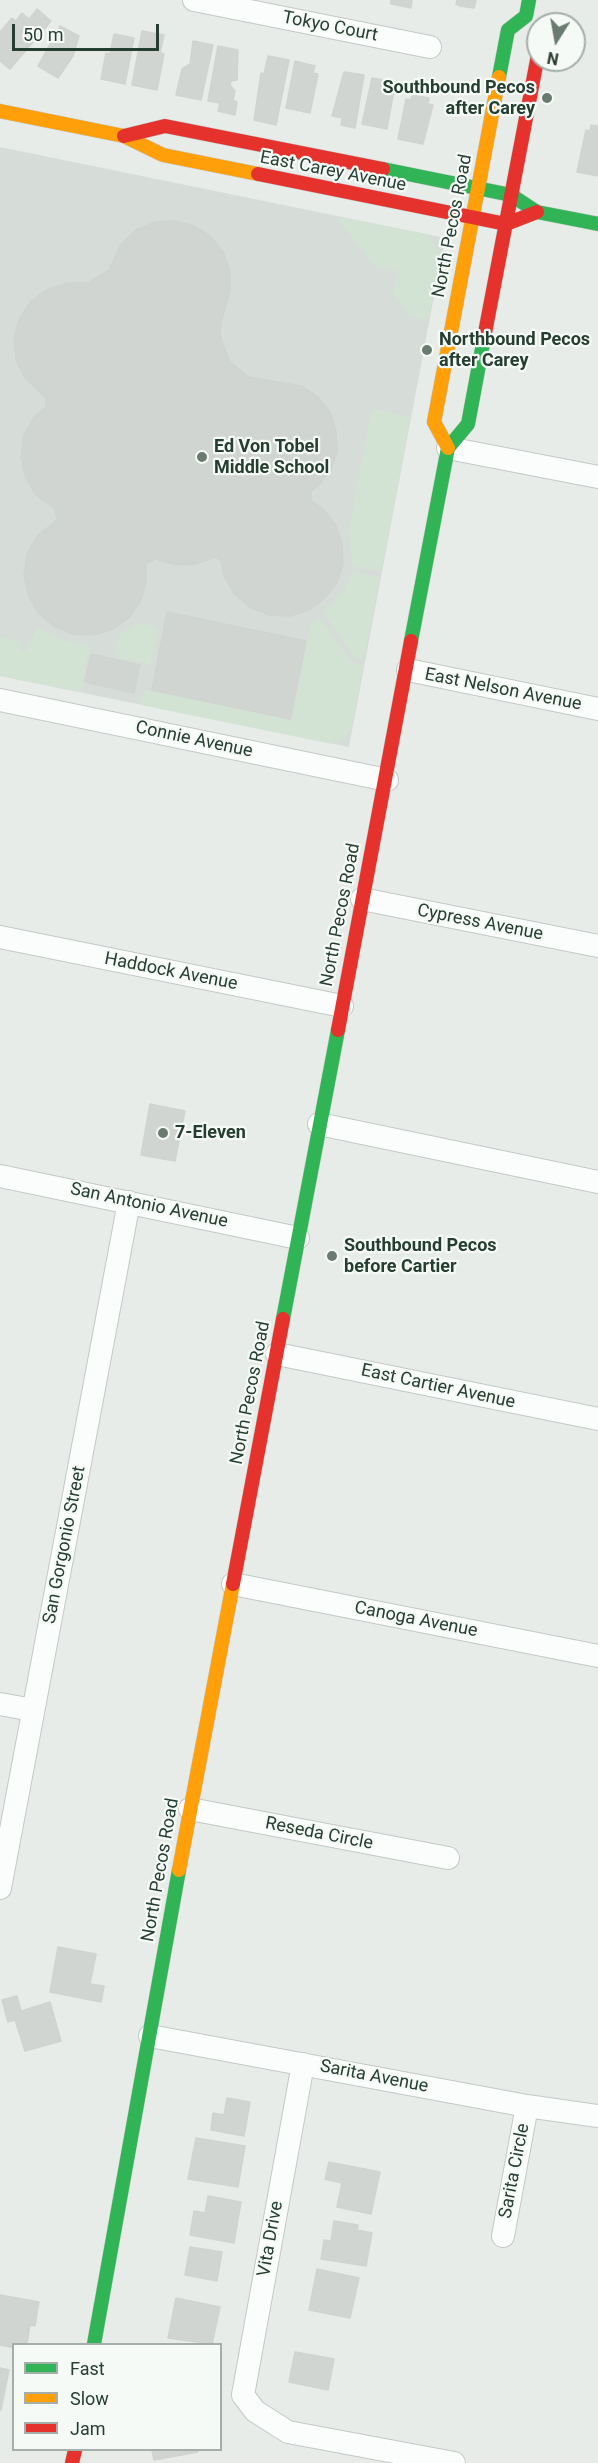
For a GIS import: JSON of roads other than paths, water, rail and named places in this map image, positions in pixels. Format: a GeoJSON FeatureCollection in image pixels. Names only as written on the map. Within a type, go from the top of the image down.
{"type":"FeatureCollection","features":[{"type":"Feature","properties":{"kind":"main road","name":"North Pecos Road"},"geometry":{"type":"LineString","coordinates":[[448,448],[434,422],[508,30],[529,21],[530,0]]}},
{"type":"Feature","properties":{"kind":"main road","name":"North Pecos Road"},"geometry":{"type":"LineString","coordinates":[[94,2343],[190,1809],[362,899],[408,670],[448,448],[468,424],[535,72]]}},
{"type":"Feature","properties":{"kind":"main road","name":"East Carey Avenue"},"geometry":{"type":"LineString","coordinates":[[0,111],[124,136],[163,154],[506,224]]}},
{"type":"Feature","properties":{"kind":"main road","name":"East Carey Avenue"},"geometry":{"type":"LineString","coordinates":[[124,136],[165,126],[511,195],[537,212],[598,224]]}},
{"type":"Feature","properties":{"kind":"main road"},"geometry":{"type":"LineString","coordinates":[[506,224],[537,212]]}},
{"type":"Feature","properties":{"kind":"street","name":"Tokyo Court"},"geometry":{"type":"LineString","coordinates":[[194,0],[430,47]]}},
{"type":"Feature","properties":{"kind":"street"},"geometry":{"type":"LineString","coordinates":[[448,448],[598,477]]}},
{"type":"Feature","properties":{"kind":"street","name":"East Nelson Avenue"},"geometry":{"type":"LineString","coordinates":[[408,670],[598,709]]}},
{"type":"Feature","properties":{"kind":"street","name":"Connie Avenue"},"geometry":{"type":"LineString","coordinates":[[0,700],[387,780]]}},
{"type":"Feature","properties":{"kind":"street","name":"Cypress Avenue"},"geometry":{"type":"LineString","coordinates":[[362,899],[598,946]]}},
{"type":"Feature","properties":{"kind":"street","name":"Haddock Avenue"},"geometry":{"type":"LineString","coordinates":[[0,937],[342,1006]]}},
{"type":"Feature","properties":{"kind":"street"},"geometry":{"type":"LineString","coordinates":[[319,1124],[598,1182]]}},
{"type":"Feature","properties":{"kind":"street","name":"San Antonio Avenue"},"geometry":{"type":"LineString","coordinates":[[0,1176],[298,1238]]}},
{"type":"Feature","properties":{"kind":"street","name":"San Gorgonio Street"},"geometry":{"type":"LineString","coordinates":[[0,1888],[129,1202]]}},
{"type":"Feature","properties":{"kind":"street","name":"East Cartier Avenue"},"geometry":{"type":"LineString","coordinates":[[277,1354],[598,1419]]}},
{"type":"Feature","properties":{"kind":"street","name":"Canoga Avenue"},"geometry":{"type":"LineString","coordinates":[[233,1584],[598,1656]]}},
{"type":"Feature","properties":{"kind":"street"},"geometry":{"type":"LineString","coordinates":[[0,1704],[33,1710]]}},
{"type":"Feature","properties":{"kind":"street","name":"Reseda Circle"},"geometry":{"type":"LineString","coordinates":[[190,1809],[448,1858]]}},
{"type":"Feature","properties":{"kind":"street","name":"Sarita Avenue"},"geometry":{"type":"LineString","coordinates":[[150,2036],[527,2106],[598,2116]]}},
{"type":"Feature","properties":{"kind":"street","name":"Vita Drive"},"geometry":{"type":"LineString","coordinates":[[303,2064],[243,2395],[255,2411],[288,2432],[454,2463]]}},
{"type":"Feature","properties":{"kind":"street","name":"Sarita Circle"},"geometry":{"type":"LineString","coordinates":[[503,2236],[527,2106]]}},
{"type":"Feature","properties":{"kind":"place","name":"Southbound Pecos after Carey"},"geometry":{"type":"Point","coordinates":[547,98]}},
{"type":"Feature","properties":{"kind":"place","name":"Northbound Pecos after Carey"},"geometry":{"type":"Point","coordinates":[427,350]}},
{"type":"Feature","properties":{"kind":"place","name":"Ed Von Tobel Middle School"},"geometry":{"type":"Point","coordinates":[202,457]}},
{"type":"Feature","properties":{"kind":"place","name":"7-Eleven"},"geometry":{"type":"Point","coordinates":[163,1133]}},
{"type":"Feature","properties":{"kind":"place","name":"Southbound Pecos before Cartier"},"geometry":{"type":"Point","coordinates":[332,1256]}}]}
